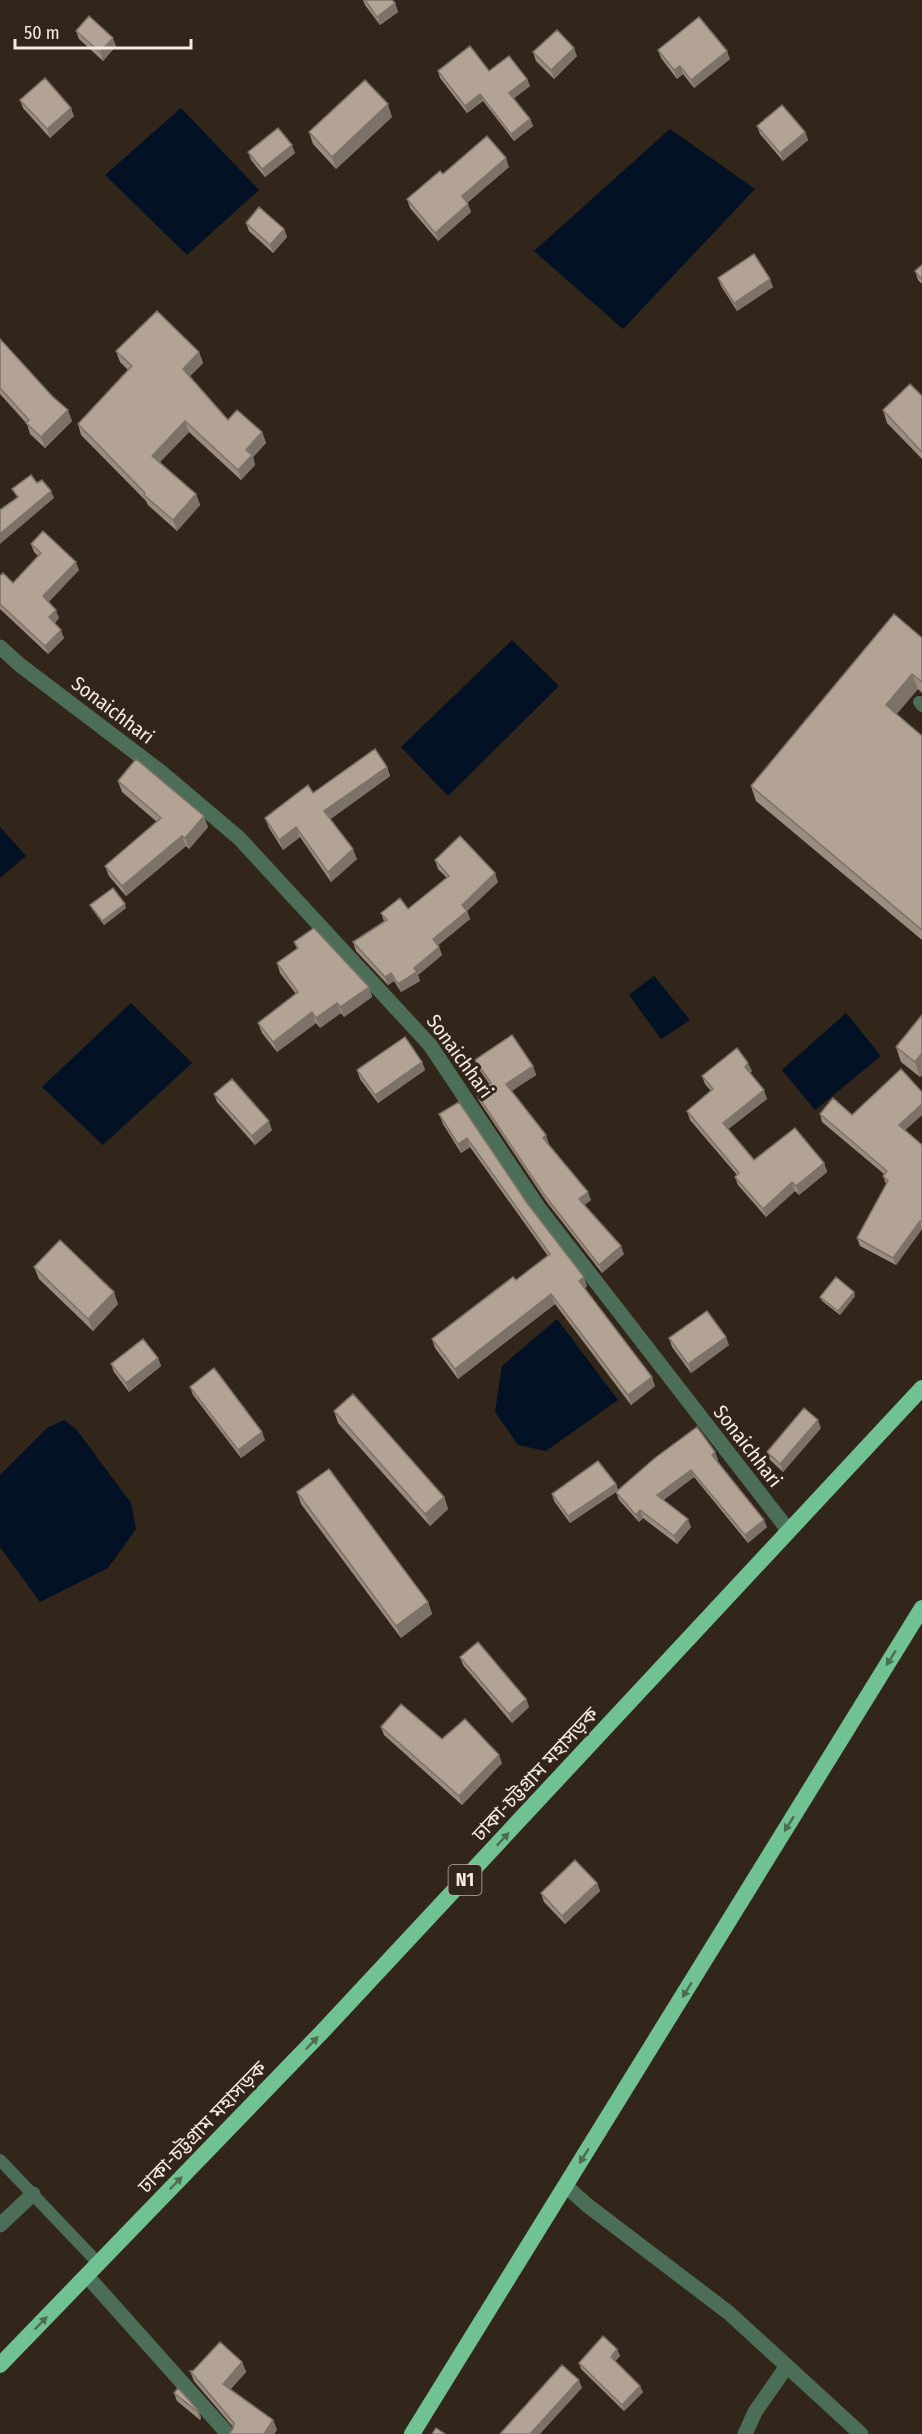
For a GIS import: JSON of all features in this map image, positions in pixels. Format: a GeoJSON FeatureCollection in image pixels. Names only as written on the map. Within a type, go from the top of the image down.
{"type":"FeatureCollection","features":[{"type":"Feature","properties":{"kind":"highway","name":"ঢাকা-চট্টগ্রাম মহাসড়ক"},"geometry":{"type":"LineString","coordinates":[[0,2365],[361,1990],[922,1388]]}},
{"type":"Feature","properties":{"kind":"highway"},"geometry":{"type":"LineString","coordinates":[[412,2434],[922,1608]]}},
{"type":"Feature","properties":{"kind":"street","name":"Sonaichhari"},"geometry":{"type":"LineString","coordinates":[[0,647],[20,665],[160,772],[239,838],[430,1045],[538,1207],[789,1532]]}},
{"type":"Feature","properties":{"kind":"street"},"geometry":{"type":"LineString","coordinates":[[566,2186],[587,2205],[729,2313],[861,2434]]}},
{"type":"Feature","properties":{"kind":"street"},"geometry":{"type":"LineString","coordinates":[[0,2225],[33,2194]]}},
{"type":"Feature","properties":{"kind":"street"},"geometry":{"type":"LineString","coordinates":[[93,2270],[228,2434]]}},
{"type":"Feature","properties":{"kind":"street"},"geometry":{"type":"LineString","coordinates":[[745,2434],[755,2412],[787,2366]]}},
{"type":"Feature","properties":{"kind":"lane"},"geometry":{"type":"LineString","coordinates":[[0,2160],[33,2194],[93,2270]]}},
{"type":"Feature","properties":{"kind":"water"},"geometry":{"type":"Polygon","coordinates":[[[181,108],[259,190],[187,255],[105,175],[181,108]]]}},
{"type":"Feature","properties":{"kind":"water"},"geometry":{"type":"Polygon","coordinates":[[[670,129],[755,189],[623,329],[534,251],[670,129]]]}},
{"type":"Feature","properties":{"kind":"water"},"geometry":{"type":"Polygon","coordinates":[[[512,640],[559,686],[448,796],[401,747],[512,640]]]}},
{"type":"Feature","properties":{"kind":"water"},"geometry":{"type":"Polygon","coordinates":[[[0,827],[26,856],[0,878],[0,827]]]}},
{"type":"Feature","properties":{"kind":"water"},"geometry":{"type":"Polygon","coordinates":[[[654,976],[690,1020],[661,1039],[629,995],[654,976]]]}},
{"type":"Feature","properties":{"kind":"water"},"geometry":{"type":"Polygon","coordinates":[[[131,1003],[192,1063],[103,1145],[42,1087],[131,1003]]]}},
{"type":"Feature","properties":{"kind":"water"},"geometry":{"type":"Polygon","coordinates":[[[846,1013],[881,1056],[815,1110],[782,1070],[846,1013]]]}},
{"type":"Feature","properties":{"kind":"water"},"geometry":{"type":"Polygon","coordinates":[[[557,1319],[618,1400],[546,1451],[518,1445],[495,1412],[502,1366],[557,1319]]]}},
{"type":"Feature","properties":{"kind":"water"},"geometry":{"type":"Polygon","coordinates":[[[64,1420],[76,1429],[131,1503],[136,1529],[108,1568],[40,1602],[0,1547],[0,1475],[47,1428],[64,1420]]]}},
{"type":"Feature","properties":{"kind":"building"},"geometry":{"type":"Polygon","coordinates":[[[365,0],[392,0],[395,3],[377,17],[365,0]]]}},
{"type":"Feature","properties":{"kind":"building"},"geometry":{"type":"Polygon","coordinates":[[[89,16],[113,38],[100,52],[76,31],[89,16]]]}},
{"type":"Feature","properties":{"kind":"building"},"geometry":{"type":"Polygon","coordinates":[[[699,17],[727,51],[691,80],[680,66],[674,70],[658,50],[699,17]]]}},
{"type":"Feature","properties":{"kind":"building"},"geometry":{"type":"Polygon","coordinates":[[[557,30],[574,48],[551,70],[533,52],[557,30]]]}},
{"type":"Feature","properties":{"kind":"building"},"geometry":{"type":"Polygon","coordinates":[[[470,46],[489,71],[509,56],[527,79],[509,93],[530,119],[511,134],[480,94],[465,106],[438,71],[470,46]]]}},
{"type":"Feature","properties":{"kind":"building"},"geometry":{"type":"Polygon","coordinates":[[[45,78],[71,108],[47,129],[20,100],[45,78]]]}},
{"type":"Feature","properties":{"kind":"building"},"geometry":{"type":"Polygon","coordinates":[[[365,80],[388,104],[332,157],[309,132],[365,80]]]}},
{"type":"Feature","properties":{"kind":"building"},"geometry":{"type":"Polygon","coordinates":[[[782,105],[805,132],[780,153],[757,126],[782,105]]]}},
{"type":"Feature","properties":{"kind":"building"},"geometry":{"type":"Polygon","coordinates":[[[278,128],[292,145],[262,169],[248,152],[278,128]]]}},
{"type":"Feature","properties":{"kind":"building"},"geometry":{"type":"Polygon","coordinates":[[[487,136],[506,158],[462,196],[468,204],[435,233],[407,199],[440,171],[443,174],[487,136]]]}},
{"type":"Feature","properties":{"kind":"building"},"geometry":{"type":"Polygon","coordinates":[[[259,207],[284,229],[270,245],[246,223],[259,207]]]}},
{"type":"Feature","properties":{"kind":"building"},"geometry":{"type":"Polygon","coordinates":[[[754,254],[770,279],[734,303],[718,278],[754,254]]]}},
{"type":"Feature","properties":{"kind":"building"},"geometry":{"type":"Polygon","coordinates":[[[922,265],[922,280],[915,271],[922,265]]]}},
{"type":"Feature","properties":{"kind":"building"},"geometry":{"type":"Polygon","coordinates":[[[157,311],[199,352],[183,369],[228,420],[237,410],[262,432],[246,450],[252,455],[238,470],[185,421],[152,456],[196,494],[173,520],[144,495],[145,493],[78,424],[132,366],[116,351],[157,311]]]}},
{"type":"Feature","properties":{"kind":"building"},"geometry":{"type":"Polygon","coordinates":[[[0,339],[52,396],[68,410],[41,437],[26,423],[29,420],[0,388],[0,339]]]}},
{"type":"Feature","properties":{"kind":"building"},"geometry":{"type":"Polygon","coordinates":[[[910,384],[922,396],[922,452],[883,410],[910,384]]]}},
{"type":"Feature","properties":{"kind":"building"},"geometry":{"type":"Polygon","coordinates":[[[31,475],[37,483],[42,480],[51,491],[0,534],[0,510],[18,497],[12,489],[31,475]]]}},
{"type":"Feature","properties":{"kind":"building"},"geometry":{"type":"Polygon","coordinates":[[[43,531],[76,562],[43,596],[56,610],[49,617],[61,630],[45,646],[0,604],[0,576],[3,573],[13,583],[41,553],[31,544],[43,531]]]}},
{"type":"Feature","properties":{"kind":"building"},"geometry":{"type":"Polygon","coordinates":[[[894,614],[922,638],[922,682],[912,674],[886,705],[922,736],[922,930],[751,786],[894,614]]]}},
{"type":"Feature","properties":{"kind":"building"},"geometry":{"type":"Polygon","coordinates":[[[375,749],[387,767],[324,811],[353,849],[328,872],[296,827],[279,840],[265,818],[308,785],[313,793],[375,749]]]}},
{"type":"Feature","properties":{"kind":"building"},"geometry":{"type":"Polygon","coordinates":[[[136,759],[204,816],[185,838],[182,836],[122,886],[105,866],[161,818],[118,781],[136,759]]]}},
{"type":"Feature","properties":{"kind":"building"},"geometry":{"type":"Polygon","coordinates":[[[460,836],[495,873],[462,905],[467,911],[433,939],[439,947],[414,968],[417,972],[398,984],[391,973],[385,977],[353,942],[387,920],[381,913],[400,898],[408,909],[449,876],[435,860],[460,836]]]}},
{"type":"Feature","properties":{"kind":"building"},"geometry":{"type":"Polygon","coordinates":[[[113,888],[125,904],[102,921],[90,905],[113,888]]]}},
{"type":"Feature","properties":{"kind":"building"},"geometry":{"type":"Polygon","coordinates":[[[314,928],[369,987],[340,1007],[337,1003],[316,1018],[312,1012],[273,1042],[258,1023],[298,992],[277,963],[298,948],[294,942],[314,928]]]}},
{"type":"Feature","properties":{"kind":"building"},"geometry":{"type":"Polygon","coordinates":[[[922,1015],[922,1053],[915,1062],[896,1047],[922,1015]]]}},
{"type":"Feature","properties":{"kind":"building"},"geometry":{"type":"Polygon","coordinates":[[[512,1035],[533,1066],[506,1084],[546,1135],[543,1138],[588,1192],[579,1199],[621,1246],[599,1265],[543,1193],[476,1093],[491,1083],[475,1060],[512,1035]]]}},
{"type":"Feature","properties":{"kind":"building"},"geometry":{"type":"Polygon","coordinates":[[[405,1037],[422,1062],[375,1095],[357,1070],[405,1037]]]}},
{"type":"Feature","properties":{"kind":"building"},"geometry":{"type":"Polygon","coordinates":[[[737,1048],[748,1063],[745,1067],[764,1090],[723,1123],[754,1160],[795,1128],[824,1163],[796,1186],[792,1182],[763,1209],[735,1177],[739,1173],[687,1111],[713,1089],[702,1076],[737,1048]]]}},
{"type":"Feature","properties":{"kind":"building"},"geometry":{"type":"Polygon","coordinates":[[[901,1069],[922,1092],[922,1104],[899,1125],[922,1145],[922,1222],[920,1221],[893,1258],[857,1238],[888,1181],[883,1176],[887,1171],[820,1114],[833,1098],[852,1115],[901,1069]]]}},
{"type":"Feature","properties":{"kind":"building"},"geometry":{"type":"Polygon","coordinates":[[[232,1079],[269,1121],[252,1136],[214,1094],[232,1079]]]}},
{"type":"Feature","properties":{"kind":"building"},"geometry":{"type":"Polygon","coordinates":[[[459,1102],[527,1203],[584,1277],[579,1281],[652,1377],[628,1395],[551,1294],[455,1369],[432,1339],[513,1277],[516,1280],[550,1254],[467,1138],[458,1144],[439,1114],[459,1102]]]}},
{"type":"Feature","properties":{"kind":"building"},"geometry":{"type":"Polygon","coordinates":[[[60,1240],[114,1292],[88,1319],[34,1267],[60,1240]]]}},
{"type":"Feature","properties":{"kind":"building"},"geometry":{"type":"Polygon","coordinates":[[[836,1277],[854,1292],[838,1311],[820,1297],[836,1277]]]}},
{"type":"Feature","properties":{"kind":"building"},"geometry":{"type":"Polygon","coordinates":[[[707,1311],[726,1337],[688,1364],[669,1338],[707,1311]]]}},
{"type":"Feature","properties":{"kind":"building"},"geometry":{"type":"Polygon","coordinates":[[[143,1339],[158,1358],[126,1383],[111,1364],[143,1339]]]}},
{"type":"Feature","properties":{"kind":"building"},"geometry":{"type":"Polygon","coordinates":[[[214,1368],[262,1432],[238,1450],[190,1387],[214,1368]]]}},
{"type":"Feature","properties":{"kind":"building"},"geometry":{"type":"Polygon","coordinates":[[[353,1394],[444,1497],[425,1514],[334,1411],[353,1394]]]}},
{"type":"Feature","properties":{"kind":"building"},"geometry":{"type":"Polygon","coordinates":[[[804,1408],[818,1420],[780,1464],[767,1452],[804,1408]]]}},
{"type":"Feature","properties":{"kind":"building"},"geometry":{"type":"Polygon","coordinates":[[[697,1427],[715,1452],[712,1455],[764,1520],[745,1535],[691,1470],[657,1495],[688,1519],[674,1536],[640,1510],[636,1515],[616,1492],[655,1458],[697,1427]]]}},
{"type":"Feature","properties":{"kind":"building"},"geometry":{"type":"Polygon","coordinates":[[[598,1461],[616,1484],[568,1516],[552,1494],[598,1461]]]}},
{"type":"Feature","properties":{"kind":"building"},"geometry":{"type":"Polygon","coordinates":[[[329,1469],[428,1602],[396,1626],[297,1492],[329,1469]]]}},
{"type":"Feature","properties":{"kind":"building"},"geometry":{"type":"Polygon","coordinates":[[[478,1642],[526,1699],[509,1714],[460,1657],[478,1642]]]}},
{"type":"Feature","properties":{"kind":"building"},"geometry":{"type":"Polygon","coordinates":[[[401,1704],[442,1739],[465,1719],[499,1755],[459,1796],[381,1727],[401,1704]]]}},
{"type":"Feature","properties":{"kind":"building"},"geometry":{"type":"Polygon","coordinates":[[[575,1860],[597,1883],[562,1916],[541,1893],[575,1860]]]}},
{"type":"Feature","properties":{"kind":"building"},"geometry":{"type":"Polygon","coordinates":[[[603,2336],[617,2349],[611,2357],[640,2386],[622,2405],[579,2363],[603,2336]]]}},
{"type":"Feature","properties":{"kind":"building"},"geometry":{"type":"Polygon","coordinates":[[[220,2342],[242,2362],[223,2384],[273,2420],[264,2434],[229,2434],[234,2423],[190,2371],[193,2371],[220,2342]]]}},
{"type":"Feature","properties":{"kind":"building"},"geometry":{"type":"Polygon","coordinates":[[[562,2365],[579,2380],[530,2434],[500,2434],[562,2365]]]}},
{"type":"Feature","properties":{"kind":"building"},"geometry":{"type":"Polygon","coordinates":[[[178,2388],[198,2410],[197,2411],[174,2393],[178,2388]]]}},
{"type":"Feature","properties":{"kind":"building"},"geometry":{"type":"Polygon","coordinates":[[[436,2428],[445,2434],[432,2434],[436,2428]]]}}]}
